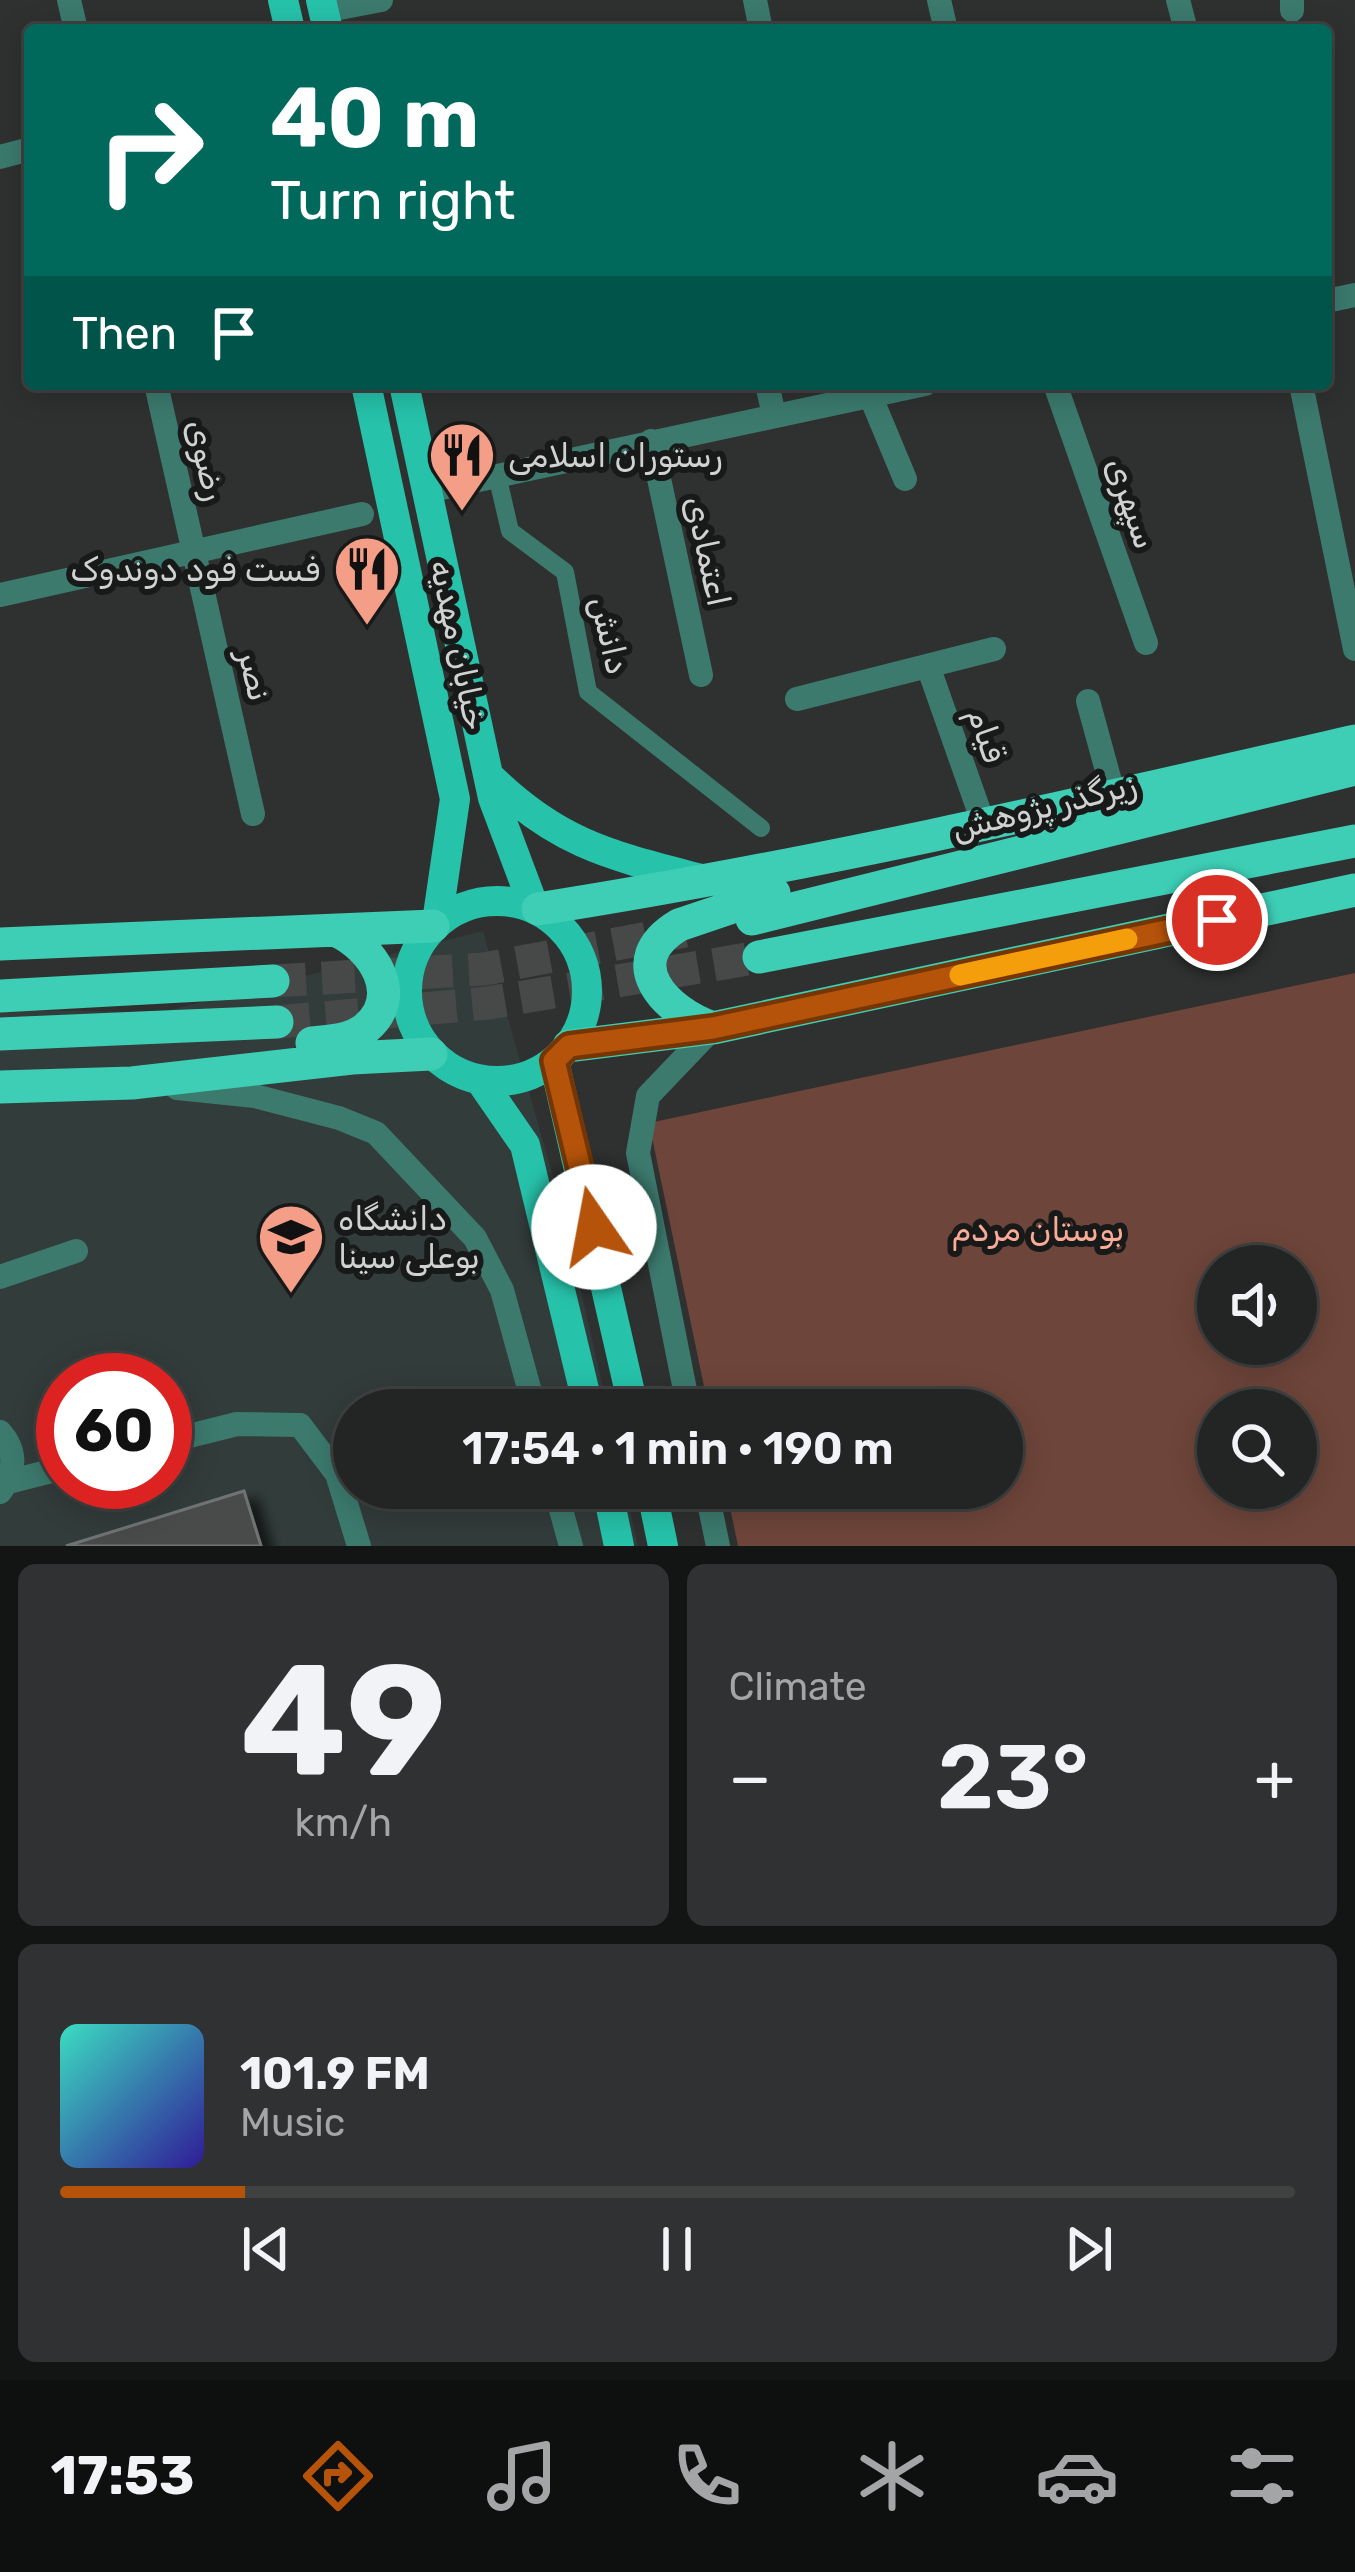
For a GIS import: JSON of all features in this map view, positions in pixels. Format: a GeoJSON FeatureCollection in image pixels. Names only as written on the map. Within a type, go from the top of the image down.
{"type":"FeatureCollection","features":[{"type":"Feature","properties":{"kind":"highway"},"geometry":{"type":"LineString","coordinates":[[536,908],[711,881],[928,837],[1355,741]]}},
{"type":"Feature","properties":{"kind":"highway","name":"زیرگذر پژوهش"},"geometry":{"type":"LineString","coordinates":[[752,919],[1355,769]]}},
{"type":"Feature","properties":{"kind":"highway"},"geometry":{"type":"LineString","coordinates":[[713,1028],[681,1014],[656,988],[652,953],[665,933],[928,837]]}},
{"type":"Feature","properties":{"kind":"highway"},"geometry":{"type":"LineString","coordinates":[[759,957],[1355,842]]}},
{"type":"Feature","properties":{"kind":"highway"},"geometry":{"type":"LineString","coordinates":[[562,1053],[713,1028],[1355,890]]}},
{"type":"Feature","properties":{"kind":"highway"},"geometry":{"type":"LineString","coordinates":[[0,944],[435,924]]}},
{"type":"Feature","properties":{"kind":"highway"},"geometry":{"type":"LineString","coordinates":[[211,1074],[241,1051],[344,1040],[367,1027],[381,1007],[379,969],[369,952],[337,931]]}},
{"type":"Feature","properties":{"kind":"highway"},"geometry":{"type":"LineString","coordinates":[[0,995],[273,981]]}},
{"type":"Feature","properties":{"kind":"highway"},"geometry":{"type":"LineString","coordinates":[[0,1034],[277,1022]]}},
{"type":"Feature","properties":{"kind":"highway"},"geometry":{"type":"LineString","coordinates":[[0,1087],[132,1083],[431,1054]]}},
{"type":"Feature","properties":{"kind":"main road","name":"خیابان مهدیه"},"geometry":{"type":"LineString","coordinates":[[367,390],[455,799],[435,924]]}},
{"type":"Feature","properties":{"kind":"main road","name":"خیابان مهدیه"},"geometry":{"type":"LineString","coordinates":[[405,390],[488,774],[536,908]]}},
{"type":"Feature","properties":{"kind":"main road"},"geometry":{"type":"LineString","coordinates":[[488,774],[530,814],[583,845],[711,881]]}},
{"type":"Feature","properties":{"kind":"main road"},"geometry":{"type":"LineString","coordinates":[[483,900],[509,900],[536,908],[561,926],[578,950],[586,977],[586,1006],[562,1053],[532,1075],[481,1080],[454,1071],[431,1054],[415,1031],[407,1004],[407,975],[416,948],[435,924],[483,900]]}},
{"type":"Feature","properties":{"kind":"main road"},"geometry":{"type":"LineString","coordinates":[[562,1053],[630,1389]]}},
{"type":"Feature","properties":{"kind":"main road"},"geometry":{"type":"LineString","coordinates":[[481,1080],[525,1145],[584,1389]]}},
{"type":"Feature","properties":{"kind":"main road"},"geometry":{"type":"LineString","coordinates":[[592,1546],[602,1509]]}},
{"type":"Feature","properties":{"kind":"main road"},"geometry":{"type":"LineString","coordinates":[[611,1509],[619,1546]]}},
{"type":"Feature","properties":{"kind":"main road"},"geometry":{"type":"LineString","coordinates":[[655,1509],[663,1546]]}},
{"type":"Feature","properties":{"kind":"street"},"geometry":{"type":"LineString","coordinates":[[324,14],[381,0]]}},
{"type":"Feature","properties":{"kind":"street","name":"رضوی"},"geometry":{"type":"LineString","coordinates":[[157,390],[194,551]]}},
{"type":"Feature","properties":{"kind":"street"},"geometry":{"type":"LineString","coordinates":[[768,390],[775,416]]}},
{"type":"Feature","properties":{"kind":"street"},"geometry":{"type":"LineString","coordinates":[[427,491],[895,390]]}},
{"type":"Feature","properties":{"kind":"street","name":"سپهری"},"geometry":{"type":"LineString","coordinates":[[1057,390],[1146,643]]}},
{"type":"Feature","properties":{"kind":"street"},"geometry":{"type":"LineString","coordinates":[[1302,390],[1355,649]]}},
{"type":"Feature","properties":{"kind":"street"},"geometry":{"type":"LineString","coordinates":[[870,395],[905,479]]}},
{"type":"Feature","properties":{"kind":"street","name":"اعتمادی"},"geometry":{"type":"LineString","coordinates":[[650,441],[701,675]]}},
{"type":"Feature","properties":{"kind":"street"},"geometry":{"type":"LineString","coordinates":[[0,595],[362,514]]}},
{"type":"Feature","properties":{"kind":"street","name":"نصر"},"geometry":{"type":"LineString","coordinates":[[194,551],[253,814]]}},
{"type":"Feature","properties":{"kind":"street"},"geometry":{"type":"LineString","coordinates":[[797,700],[994,649]]}},
{"type":"Feature","properties":{"kind":"street","name":"قیام"},"geometry":{"type":"LineString","coordinates":[[928,666],[984,825]]}},
{"type":"Feature","properties":{"kind":"street"},"geometry":{"type":"LineString","coordinates":[[1088,701],[1114,796]]}},
{"type":"Feature","properties":{"kind":"street"},"geometry":{"type":"LineString","coordinates":[[0,931],[96,941]]}},
{"type":"Feature","properties":{"kind":"street"},"geometry":{"type":"LineString","coordinates":[[685,1389],[638,1153],[648,1096],[713,1028]]}},
{"type":"Feature","properties":{"kind":"street"},"geometry":{"type":"LineString","coordinates":[[132,1083],[255,1096],[376,1133],[475,1238],[502,1290],[529,1389]]}},
{"type":"Feature","properties":{"kind":"street"},"geometry":{"type":"LineString","coordinates":[[0,1277],[76,1251]]}},
{"type":"Feature","properties":{"kind":"street"},"geometry":{"type":"LineString","coordinates":[[192,1435],[237,1424],[300,1425],[337,1474],[359,1546]]}},
{"type":"Feature","properties":{"kind":"street"},"geometry":{"type":"LineString","coordinates":[[0,1432],[13,1456],[4,1487]]}},
{"type":"Feature","properties":{"kind":"street"},"geometry":{"type":"LineString","coordinates":[[4,1487],[36,1477]]}},
{"type":"Feature","properties":{"kind":"street"},"geometry":{"type":"LineString","coordinates":[[561,1509],[571,1546]]}},
{"type":"Feature","properties":{"kind":"street"},"geometry":{"type":"LineString","coordinates":[[710,1509],[718,1546]]}},
{"type":"Feature","properties":{"kind":"lane","name":"دانش"},"geometry":{"type":"LineString","coordinates":[[497,476],[510,531],[565,572],[588,692],[761,828]]}},
{"type":"Feature","properties":{"kind":"shaded area","name":"دانشگاه بوعلی سینا"},"geometry":{"type":"Polygon","coordinates":[[[483,931],[563,1211],[603,1389],[333,1389],[333,1509],[630,1509],[638,1546],[0,1546],[0,1010],[162,1012],[483,931]]]}},
{"type":"Feature","properties":{"kind":"green space","name":"بوستان مردم"},"geometry":{"type":"Polygon","coordinates":[[[1355,973],[1355,1546],[738,1546],[730,1509],[1023,1509],[1023,1389],[705,1389],[649,1123],[1355,973]]]}},
{"type":"Feature","properties":{"kind":"building"},"geometry":{"type":"Polygon","coordinates":[[[244,1491],[261,1546],[66,1546],[192,1509],[244,1491]]]}},
{"type":"Feature","properties":{"kind":"tunnel"},"geometry":{"type":"LineString","coordinates":[[273,981],[484,969],[685,931]]}},
{"type":"Feature","properties":{"kind":"tunnel"},"geometry":{"type":"LineString","coordinates":[[277,1022],[488,1003],[759,957]]}},
{"type":"Feature","properties":{"kind":"slow traffic"},"geometry":{"type":"LineString","coordinates":[[960,975],[1127,939]]}},
{"type":"Feature","properties":{"kind":"place","name":"رستوران اسلامی"},"geometry":{"type":"Point","coordinates":[462,514]}},
{"type":"Feature","properties":{"kind":"place","name":"فست فود دوندوک"},"geometry":{"type":"Point","coordinates":[367,628]}},
{"type":"Feature","properties":{"kind":"place","name":"دانشگاه بوعلی سینا"},"geometry":{"type":"Point","coordinates":[291,1296]}},
{"type":"Feature","properties":{"kind":"route"},"geometry":{"type":"LineString","coordinates":[[594,1227],[554,1061],[569,1046],[713,1028],[1217,920]]}}]}
